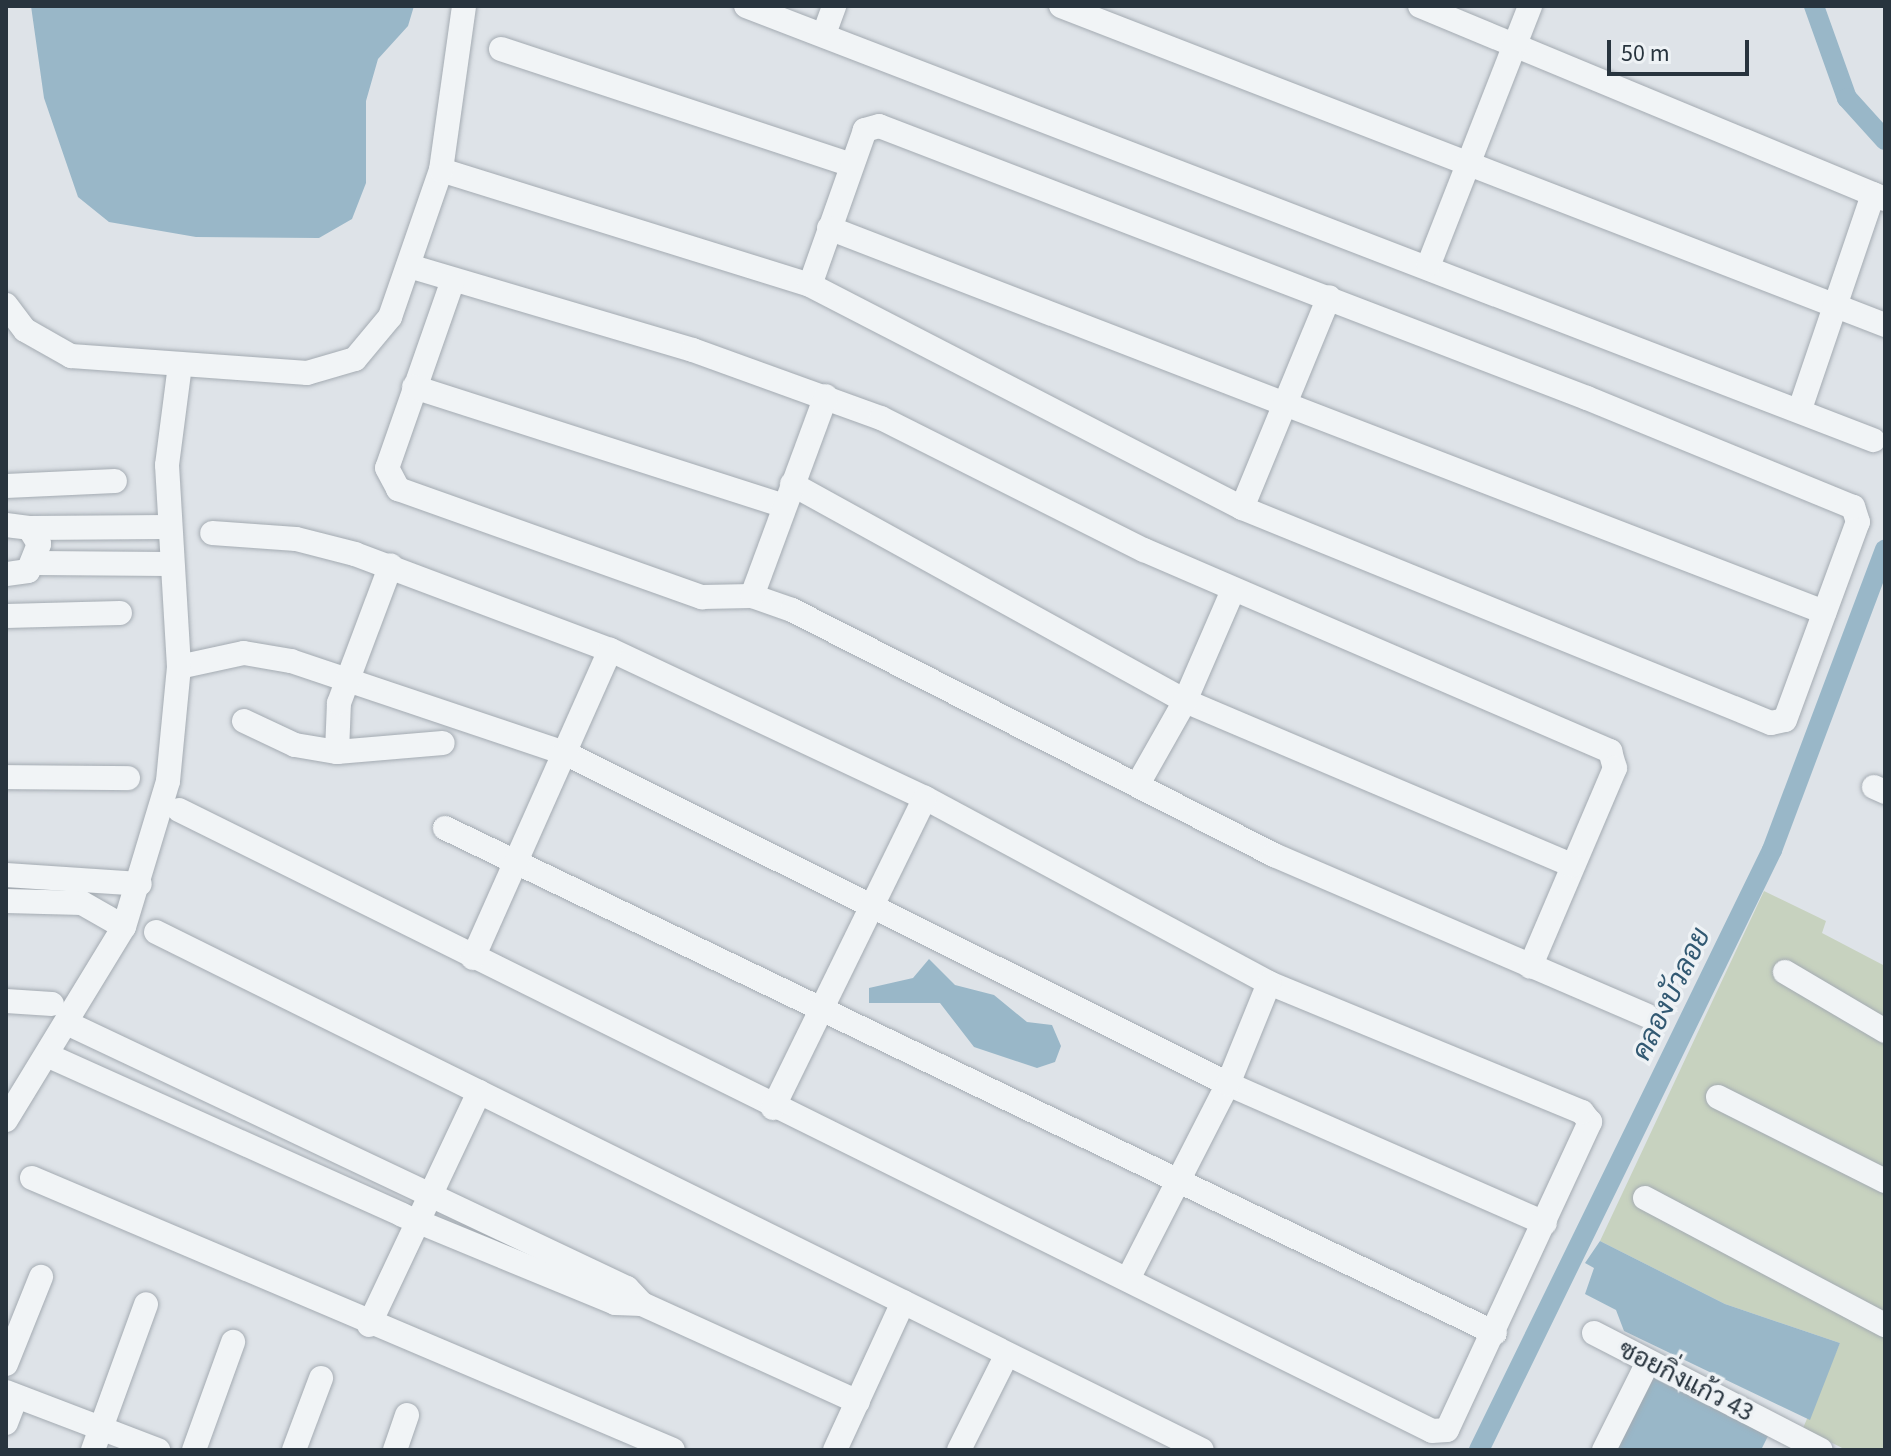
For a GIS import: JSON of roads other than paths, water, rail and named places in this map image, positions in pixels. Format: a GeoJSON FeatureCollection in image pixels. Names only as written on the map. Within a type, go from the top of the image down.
{"type":"FeatureCollection","features":[{"type":"Feature","properties":{"kind":"street"},"geometry":{"type":"LineString","coordinates":[[6,305],[25,330],[71,356],[180,365],[330,371],[377,341],[409,266],[441,170],[464,6]]}},
{"type":"Feature","properties":{"kind":"street"},"geometry":{"type":"LineString","coordinates":[[746,6],[1429,264],[1873,440]]}},
{"type":"Feature","properties":{"kind":"street"},"geometry":{"type":"LineString","coordinates":[[824,34],[834,6]]}},
{"type":"Feature","properties":{"kind":"street"},"geometry":{"type":"LineString","coordinates":[[1061,6],[1469,159],[1885,325]]}},
{"type":"Feature","properties":{"kind":"street"},"geometry":{"type":"LineString","coordinates":[[1420,6],[1879,196],[1800,409]]}},
{"type":"Feature","properties":{"kind":"street"},"geometry":{"type":"LineString","coordinates":[[1429,264],[1530,6]]}},
{"type":"Feature","properties":{"kind":"street"},"geometry":{"type":"LineString","coordinates":[[501,49],[851,165]]}},
{"type":"Feature","properties":{"kind":"street"},"geometry":{"type":"LineString","coordinates":[[441,170],[810,285],[1242,508],[1771,723],[1785,720],[1858,522],[1853,507],[1329,297],[879,126],[865,130],[810,285]]}},
{"type":"Feature","properties":{"kind":"street"},"geometry":{"type":"LineString","coordinates":[[829,228],[1285,400],[1824,612]]}},
{"type":"Feature","properties":{"kind":"street"},"geometry":{"type":"LineString","coordinates":[[409,266],[826,396],[940,444],[1233,590],[1610,751],[1615,768],[1530,967]]}},
{"type":"Feature","properties":{"kind":"street"},"geometry":{"type":"LineString","coordinates":[[453,280],[387,468],[398,489],[702,597],[752,596],[1138,784],[1274,855],[1647,1016]]}},
{"type":"Feature","properties":{"kind":"street"},"geometry":{"type":"LineString","coordinates":[[1242,508],[1329,297]]}},
{"type":"Feature","properties":{"kind":"street"},"geometry":{"type":"LineString","coordinates":[[6,1120],[49,1056],[60,1014],[124,927],[140,884],[168,781],[179,667],[167,527],[180,365]]}},
{"type":"Feature","properties":{"kind":"street"},"geometry":{"type":"LineString","coordinates":[[414,387],[788,495],[1185,701],[1572,865]]}},
{"type":"Feature","properties":{"kind":"street"},"geometry":{"type":"LineString","coordinates":[[752,596],[826,396]]}},
{"type":"Feature","properties":{"kind":"street"},"geometry":{"type":"LineString","coordinates":[[115,481],[10,486],[15,525],[39,544],[19,571],[12,616],[120,613]]}},
{"type":"Feature","properties":{"kind":"street"},"geometry":{"type":"LineString","coordinates":[[15,525],[167,527]]}},
{"type":"Feature","properties":{"kind":"street"},"geometry":{"type":"LineString","coordinates":[[179,810],[773,1108],[1442,1432],[1495,1333],[1589,1118],[1269,983],[925,798],[610,650],[391,565],[296,539],[212,533]]}},
{"type":"Feature","properties":{"kind":"street"},"geometry":{"type":"LineString","coordinates":[[19,571],[168,564]]}},
{"type":"Feature","properties":{"kind":"street"},"geometry":{"type":"LineString","coordinates":[[337,752],[335,722],[347,675],[391,565]]}},
{"type":"Feature","properties":{"kind":"street"},"geometry":{"type":"LineString","coordinates":[[1138,784],[1185,701],[1233,590]]}},
{"type":"Feature","properties":{"kind":"street"},"geometry":{"type":"LineString","coordinates":[[473,958],[610,650]]}},
{"type":"Feature","properties":{"kind":"street"},"geometry":{"type":"LineString","coordinates":[[179,667],[244,653],[347,675],[565,753],[870,900],[1228,1084],[1545,1223]]}},
{"type":"Feature","properties":{"kind":"street"},"geometry":{"type":"LineString","coordinates":[[244,721],[295,745],[337,752],[443,743]]}},
{"type":"Feature","properties":{"kind":"street"},"geometry":{"type":"LineString","coordinates":[[6,777],[128,778]]}},
{"type":"Feature","properties":{"kind":"street"},"geometry":{"type":"LineString","coordinates":[[773,1108],[870,900],[925,798]]}},
{"type":"Feature","properties":{"kind":"street"},"geometry":{"type":"LineString","coordinates":[[445,828],[1495,1333]]}},
{"type":"Feature","properties":{"kind":"street"},"geometry":{"type":"LineString","coordinates":[[6,875],[140,884]]}},
{"type":"Feature","properties":{"kind":"street"},"geometry":{"type":"LineString","coordinates":[[6,901],[82,903],[124,927]]}},
{"type":"Feature","properties":{"kind":"street"},"geometry":{"type":"LineString","coordinates":[[156,932],[1202,1450]]}},
{"type":"Feature","properties":{"kind":"street"},"geometry":{"type":"LineString","coordinates":[[1785,972],[1885,1031]]}},
{"type":"Feature","properties":{"kind":"street"},"geometry":{"type":"LineString","coordinates":[[1128,1279],[1228,1084],[1269,983]]}},
{"type":"Feature","properties":{"kind":"street"},"geometry":{"type":"LineString","coordinates":[[6,1001],[60,1014],[627,1288],[642,1304]]}},
{"type":"Feature","properties":{"kind":"street"},"geometry":{"type":"LineString","coordinates":[[49,1056],[419,1222],[615,1303],[642,1304],[858,1402]]}},
{"type":"Feature","properties":{"kind":"street"},"geometry":{"type":"LineString","coordinates":[[369,1325],[479,1092]]}},
{"type":"Feature","properties":{"kind":"street"},"geometry":{"type":"LineString","coordinates":[[1718,1097],[1885,1181]]}},
{"type":"Feature","properties":{"kind":"street"},"geometry":{"type":"LineString","coordinates":[[32,1178],[369,1325],[673,1450]]}},
{"type":"Feature","properties":{"kind":"street"},"geometry":{"type":"LineString","coordinates":[[1645,1198],[1885,1325]]}},
{"type":"Feature","properties":{"kind":"street"},"geometry":{"type":"LineString","coordinates":[[6,1364],[41,1277]]}},
{"type":"Feature","properties":{"kind":"street"},"geometry":{"type":"LineString","coordinates":[[835,1450],[903,1302]]}},
{"type":"Feature","properties":{"kind":"street"},"geometry":{"type":"LineString","coordinates":[[93,1450],[146,1304]]}},
{"type":"Feature","properties":{"kind":"street","name":"ซอยกิ่งแก้ว 43"},"geometry":{"type":"LineString","coordinates":[[1594,1333],[1809,1447]]}},
{"type":"Feature","properties":{"kind":"street"},"geometry":{"type":"LineString","coordinates":[[194,1450],[233,1342]]}},
{"type":"Feature","properties":{"kind":"street"},"geometry":{"type":"LineString","coordinates":[[959,1450],[1007,1354]]}},
{"type":"Feature","properties":{"kind":"street"},"geometry":{"type":"LineString","coordinates":[[1604,1450],[1648,1362]]}},
{"type":"Feature","properties":{"kind":"street"},"geometry":{"type":"LineString","coordinates":[[294,1450],[321,1378]]}},
{"type":"Feature","properties":{"kind":"street"},"geometry":{"type":"LineString","coordinates":[[6,1423],[10,1396],[102,1427],[158,1450]]}},
{"type":"Feature","properties":{"kind":"street"},"geometry":{"type":"LineString","coordinates":[[395,1450],[407,1415]]}},
{"type":"Feature","properties":{"kind":"water"},"geometry":{"type":"Polygon","coordinates":[[[31,6],[414,6],[408,26],[378,59],[366,101],[366,183],[352,219],[319,238],[196,237],[109,222],[78,197],[44,98],[31,6]]]}},
{"type":"Feature","properties":{"kind":"water"},"geometry":{"type":"Polygon","coordinates":[[[929,959],[955,985],[994,995],[1027,1022],[1052,1025],[1061,1046],[1055,1062],[1037,1068],[974,1047],[940,1003],[869,1003],[869,988],[913,978],[929,959]]]}},
{"type":"Feature","properties":{"kind":"water"},"geometry":{"type":"Polygon","coordinates":[[[1600,1241],[1725,1304],[1840,1343],[1810,1420],[1624,1331],[1616,1310],[1585,1294],[1594,1268],[1585,1263],[1600,1241]]]}},
{"type":"Feature","properties":{"kind":"water"},"geometry":{"type":"Polygon","coordinates":[[[1648,1373],[1769,1434],[1761,1450],[1610,1450],[1648,1373]]]}},
{"type":"Feature","properties":{"kind":"waterway","name":"คลองบัวลอย"},"geometry":{"type":"LineString","coordinates":[[1814,6],[1847,98],[1885,140]]}},
{"type":"Feature","properties":{"kind":"waterway","name":"คลองบัวลอย"},"geometry":{"type":"LineString","coordinates":[[1479,1450],[1772,850],[1885,550]]}}]}
